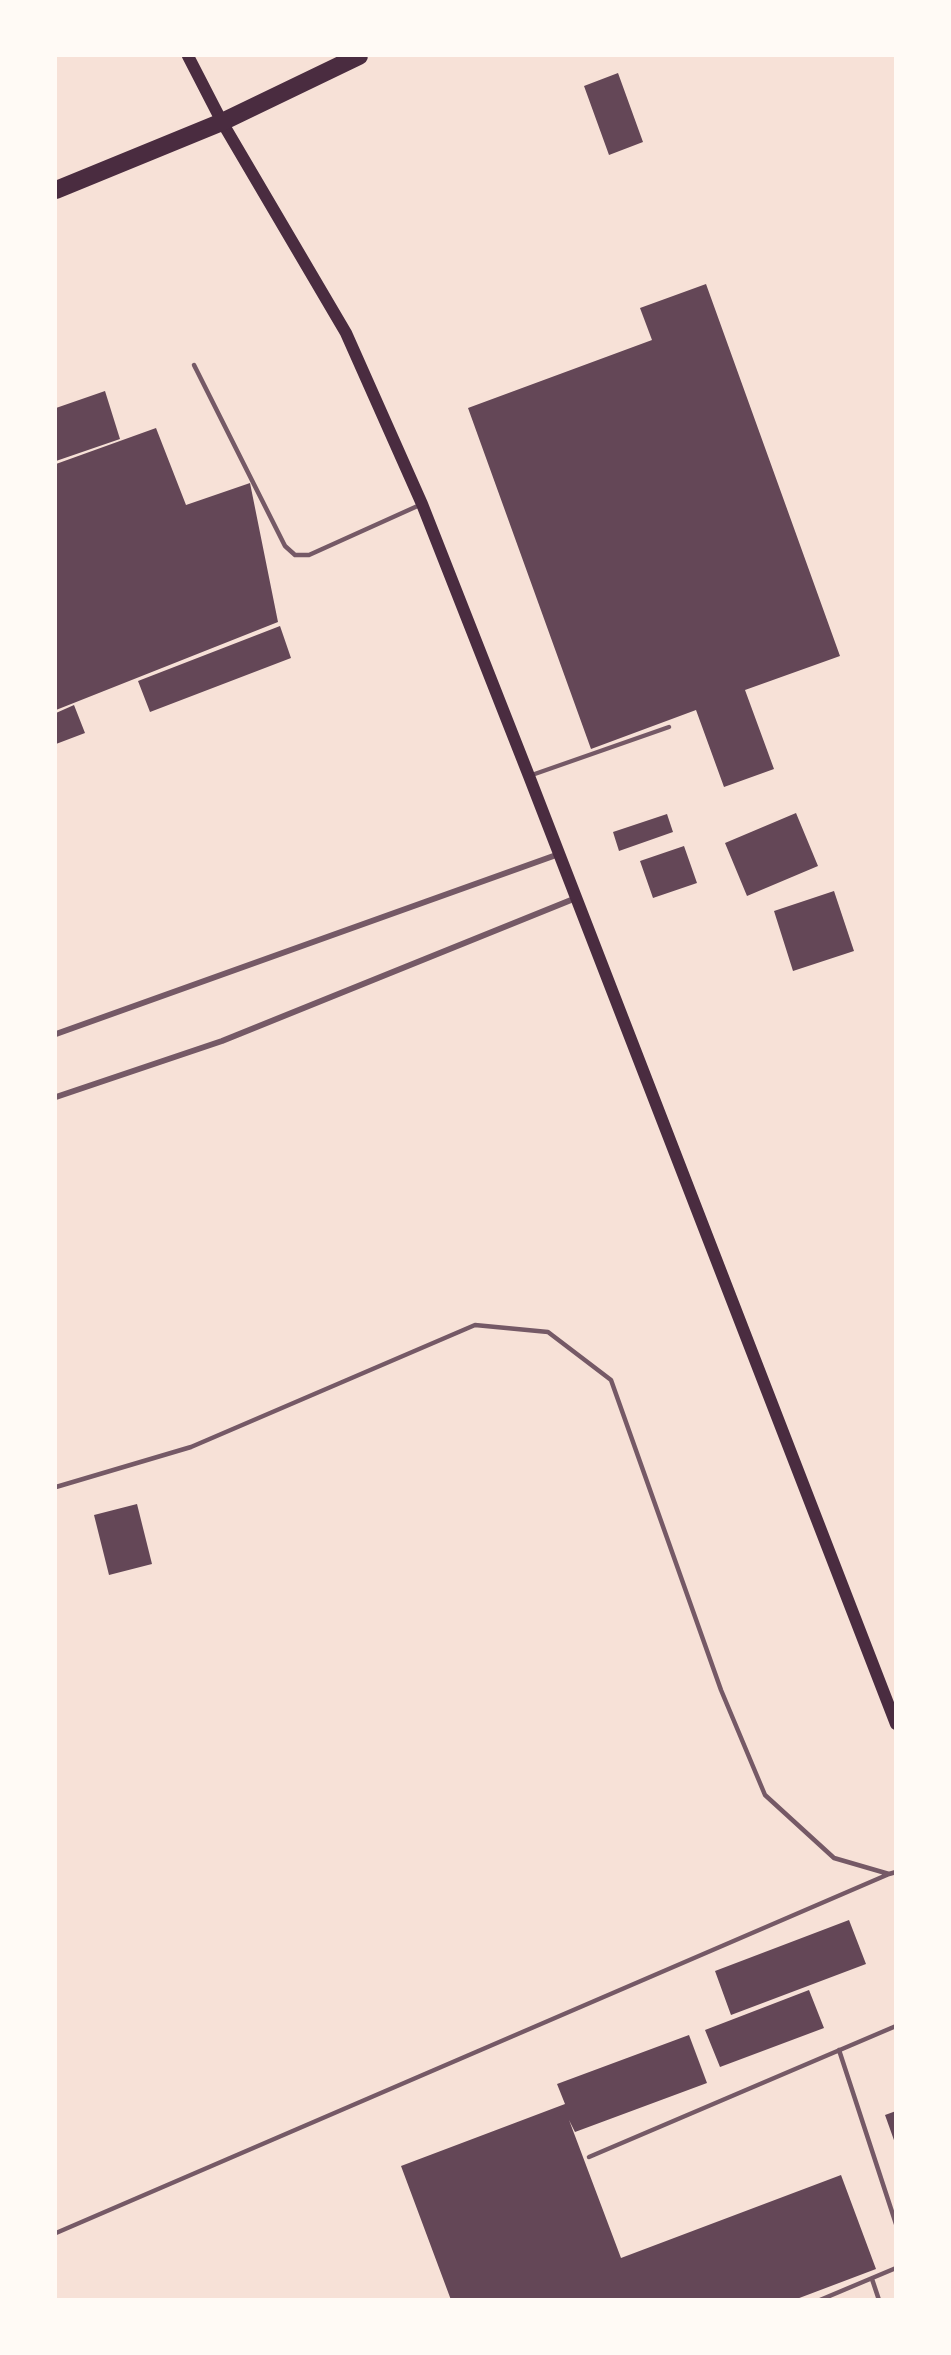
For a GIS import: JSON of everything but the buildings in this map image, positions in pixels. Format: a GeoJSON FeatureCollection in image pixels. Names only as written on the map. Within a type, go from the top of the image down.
{"type":"FeatureCollection","features":[{"type":"Feature","properties":{"kind":"highway"},"geometry":{"type":"LineString","coordinates":[[56,190],[222,122],[359,56]]}},
{"type":"Feature","properties":{"kind":"main road"},"geometry":{"type":"LineString","coordinates":[[188,56],[222,122],[346,333],[422,504],[577,897],[896,1724]]}},
{"type":"Feature","properties":{"kind":"street"},"geometry":{"type":"LineString","coordinates":[[56,1034],[559,854]]}},
{"type":"Feature","properties":{"kind":"street"},"geometry":{"type":"LineString","coordinates":[[56,1097],[222,1041],[577,897]]}},
{"type":"Feature","properties":{"kind":"lane"},"geometry":{"type":"LineString","coordinates":[[194,365],[285,546],[295,555],[309,555],[422,504]]}},
{"type":"Feature","properties":{"kind":"lane"},"geometry":{"type":"LineString","coordinates":[[529,776],[669,727]]}},
{"type":"Feature","properties":{"kind":"lane"},"geometry":{"type":"LineString","coordinates":[[56,1487],[191,1447],[475,1325],[548,1332],[611,1380],[721,1690],[765,1795],[834,1858],[889,1874]]}},
{"type":"Feature","properties":{"kind":"lane"},"geometry":{"type":"LineString","coordinates":[[56,2233],[896,1872]]}},
{"type":"Feature","properties":{"kind":"lane"},"geometry":{"type":"LineString","coordinates":[[589,2157],[896,2026]]}},
{"type":"Feature","properties":{"kind":"lane"},"geometry":{"type":"LineString","coordinates":[[839,2050],[896,2224]]}},
{"type":"Feature","properties":{"kind":"lane"},"geometry":{"type":"LineString","coordinates":[[820,2300],[896,2268]]}},
{"type":"Feature","properties":{"kind":"lane"},"geometry":{"type":"LineString","coordinates":[[872,2278],[879,2300]]}}]}
